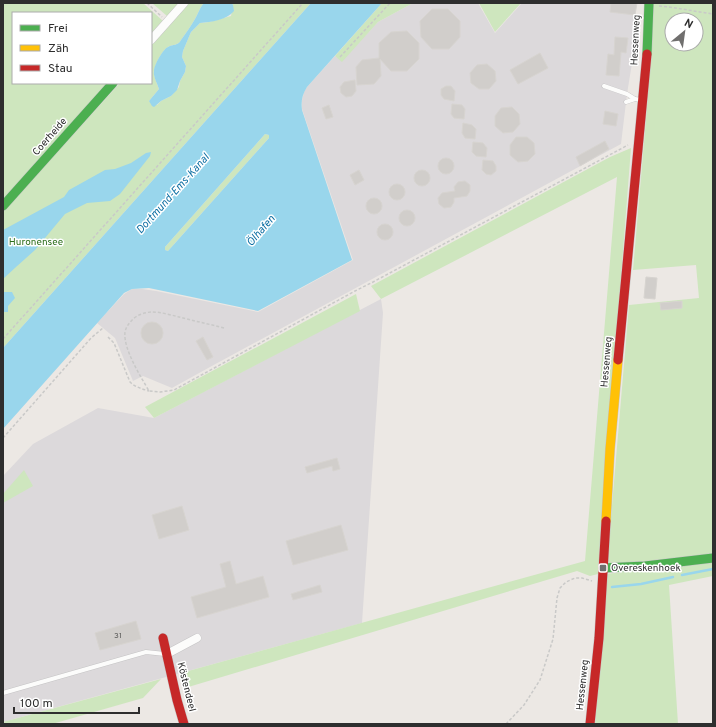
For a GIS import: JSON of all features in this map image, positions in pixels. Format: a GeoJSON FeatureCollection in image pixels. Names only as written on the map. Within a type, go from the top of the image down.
{"type":"FeatureCollection","features":[{"type":"Feature","properties":{"kind":"street"},"geometry":{"type":"LineString","coordinates":[[152,39],[184,3]]}},
{"type":"Feature","properties":{"kind":"street","name":"Hessenweg"},"geometry":{"type":"LineString","coordinates":[[590,724],[596,666],[610,450],[639,142],[639,100],[648,50],[649,4]]}},
{"type":"Feature","properties":{"kind":"street","name":"Coerheide"},"geometry":{"type":"LineString","coordinates":[[3,206],[112,84]]}},
{"type":"Feature","properties":{"kind":"street"},"geometry":{"type":"LineString","coordinates":[[603,568],[618,569],[641,567],[713,558]]}},
{"type":"Feature","properties":{"kind":"street","name":"Köstendeel"},"geometry":{"type":"LineString","coordinates":[[163,638],[184,724]]}},
{"type":"Feature","properties":{"kind":"street","name":"Köstendeel"},"geometry":{"type":"LineString","coordinates":[[167,654],[197,638]]}},
{"type":"Feature","properties":{"kind":"lane"},"geometry":{"type":"LineString","coordinates":[[604,86],[639,100]]}},
{"type":"Feature","properties":{"kind":"lane"},"geometry":{"type":"LineString","coordinates":[[626,102],[639,100]]}},
{"type":"Feature","properties":{"kind":"lane"},"geometry":{"type":"LineString","coordinates":[[3,693],[146,652],[167,654]]}},
{"type":"Feature","properties":{"kind":"path"},"geometry":{"type":"LineString","coordinates":[[147,3],[168,21]]}},
{"type":"Feature","properties":{"kind":"path"},"geometry":{"type":"LineString","coordinates":[[3,339],[303,3]]}},
{"type":"Feature","properties":{"kind":"path"},"geometry":{"type":"LineString","coordinates":[[340,57],[390,3]]}},
{"type":"Feature","properties":{"kind":"path"},"geometry":{"type":"LineString","coordinates":[[649,4],[713,14]]}},
{"type":"Feature","properties":{"kind":"path"},"geometry":{"type":"LineString","coordinates":[[108,337],[114,343],[130,382],[133,385],[149,391],[160,392],[174,390],[607,155],[634,142],[639,142]]}},
{"type":"Feature","properties":{"kind":"path"},"geometry":{"type":"LineString","coordinates":[[149,391],[126,343],[126,328],[134,317],[153,312],[224,328]]}},
{"type":"Feature","properties":{"kind":"path"},"geometry":{"type":"LineString","coordinates":[[3,438],[91,338],[103,328]]}},
{"type":"Feature","properties":{"kind":"path"},"geometry":{"type":"LineString","coordinates":[[506,724],[524,705],[540,680],[553,640],[557,598],[560,588],[566,582],[574,578],[602,582]]}},
{"type":"Feature","properties":{"kind":"shaded area"},"geometry":{"type":"Polygon","coordinates":[[[413,3],[478,3],[495,33],[522,3],[636,3],[634,26],[638,26],[621,144],[172,388],[143,376],[133,381],[115,338],[97,323],[124,294],[132,289],[156,291],[258,312],[353,260],[302,109],[302,100],[307,87],[335,56],[342,61],[378,22],[413,3]]]}},
{"type":"Feature","properties":{"kind":"shaded area"},"geometry":{"type":"Polygon","coordinates":[[[381,299],[383,313],[362,623],[3,722],[3,476],[33,444],[98,408],[154,418],[381,299]]]}},
{"type":"Feature","properties":{"kind":"green space"},"geometry":{"type":"Polygon","coordinates":[[[3,3],[143,3],[163,21],[152,33],[152,12],[12,12],[12,84],[107,84],[3,201],[3,3]]]}},
{"type":"Feature","properties":{"kind":"green space"},"geometry":{"type":"Polygon","coordinates":[[[152,3],[179,3],[167,16],[152,3]]]}},
{"type":"Feature","properties":{"kind":"green space","name":"Huronensee"},"geometry":{"type":"Polygon","coordinates":[[[189,3],[204,3],[180,42],[166,49],[156,64],[154,74],[159,89],[149,101],[157,105],[161,101],[171,96],[179,87],[186,66],[182,57],[183,51],[191,32],[200,23],[231,16],[232,3],[311,3],[3,348],[3,210],[119,84],[152,84],[152,44],[189,3]]]}},
{"type":"Feature","properties":{"kind":"green space"},"geometry":{"type":"Polygon","coordinates":[[[382,3],[413,3],[378,22],[342,62],[335,56],[382,3]]]}},
{"type":"Feature","properties":{"kind":"green space"},"geometry":{"type":"Polygon","coordinates":[[[479,3],[521,3],[495,32],[479,3]]]}},
{"type":"Feature","properties":{"kind":"green space"},"geometry":{"type":"Polygon","coordinates":[[[653,3],[713,3],[713,554],[607,565],[629,305],[699,298],[696,265],[633,270],[648,96],[653,3]]]}},
{"type":"Feature","properties":{"kind":"green space"},"geometry":{"type":"Polygon","coordinates":[[[265,134],[269,135],[269,138],[168,251],[165,250],[165,247],[265,134]]]}},
{"type":"Feature","properties":{"kind":"green space"},"geometry":{"type":"Polygon","coordinates":[[[631,148],[598,574],[590,576],[577,571],[185,688],[181,673],[585,561],[617,177],[381,299],[371,286],[610,157],[631,148]]]}},
{"type":"Feature","properties":{"kind":"green space"},"geometry":{"type":"Polygon","coordinates":[[[356,294],[360,311],[154,418],[145,407],[356,294]]]}},
{"type":"Feature","properties":{"kind":"green space"},"geometry":{"type":"Polygon","coordinates":[[[24,470],[33,486],[3,503],[3,494],[24,470]]]}},
{"type":"Feature","properties":{"kind":"green space"},"geometry":{"type":"Polygon","coordinates":[[[713,561],[713,576],[669,585],[678,724],[595,724],[606,574],[713,561]]]}},
{"type":"Feature","properties":{"kind":"green space"},"geometry":{"type":"Polygon","coordinates":[[[161,679],[143,698],[52,724],[3,724],[3,722],[161,679]]]}},
{"type":"Feature","properties":{"kind":"water"},"geometry":{"type":"Polygon","coordinates":[[[204,3],[232,3],[234,11],[227,17],[200,23],[191,32],[182,57],[186,66],[185,72],[177,90],[171,96],[161,101],[154,107],[149,101],[159,89],[154,73],[154,68],[157,61],[166,48],[180,42],[204,3]]]}},
{"type":"Feature","properties":{"kind":"water"},"geometry":{"type":"Polygon","coordinates":[[[311,3],[382,3],[307,87],[302,101],[302,110],[352,260],[258,311],[149,288],[132,289],[124,293],[3,429],[3,348],[311,3]],[[265,134],[165,247],[165,250],[168,251],[269,138],[269,135],[265,134]]]}},
{"type":"Feature","properties":{"kind":"water"},"geometry":{"type":"Polygon","coordinates":[[[151,152],[150,156],[120,194],[110,201],[87,203],[65,214],[35,250],[3,279],[3,230],[64,197],[69,190],[105,170],[115,169],[131,163],[146,153],[151,152]]]}},
{"type":"Feature","properties":{"kind":"water"},"geometry":{"type":"Polygon","coordinates":[[[3,292],[12,292],[15,298],[8,306],[8,312],[3,312],[3,292]]]}},
{"type":"Feature","properties":{"kind":"building"},"geometry":{"type":"Polygon","coordinates":[[[611,3],[637,3],[635,15],[610,12],[611,3]]]}},
{"type":"Feature","properties":{"kind":"building"},"geometry":{"type":"Polygon","coordinates":[[[432,9],[448,9],[460,21],[460,37],[449,49],[432,49],[421,37],[420,21],[432,9]]]}},
{"type":"Feature","properties":{"kind":"building"},"geometry":{"type":"Polygon","coordinates":[[[407,31],[419,43],[419,59],[407,71],[391,71],[380,59],[381,76],[374,84],[357,85],[356,67],[362,60],[379,58],[379,43],[391,32],[407,31]]]}},
{"type":"Feature","properties":{"kind":"building"},"geometry":{"type":"Polygon","coordinates":[[[615,37],[628,38],[626,53],[621,52],[619,76],[606,75],[608,54],[614,55],[615,37]]]}},
{"type":"Feature","properties":{"kind":"building"},"geometry":{"type":"Polygon","coordinates":[[[540,53],[548,68],[518,84],[510,70],[540,53]]]}},
{"type":"Feature","properties":{"kind":"building"},"geometry":{"type":"Polygon","coordinates":[[[487,64],[495,71],[496,81],[489,89],[479,89],[471,83],[470,73],[477,65],[487,64]]]}},
{"type":"Feature","properties":{"kind":"building"},"geometry":{"type":"Polygon","coordinates":[[[355,80],[356,91],[352,96],[346,97],[341,93],[340,87],[344,82],[355,80]]]}},
{"type":"Feature","properties":{"kind":"building"},"geometry":{"type":"Polygon","coordinates":[[[446,86],[451,86],[455,91],[454,101],[444,99],[441,95],[441,89],[446,86]]]}},
{"type":"Feature","properties":{"kind":"building"},"geometry":{"type":"Polygon","coordinates":[[[452,104],[462,105],[465,109],[464,119],[454,118],[451,114],[452,104]]]}},
{"type":"Feature","properties":{"kind":"building"},"geometry":{"type":"Polygon","coordinates":[[[329,105],[333,117],[326,119],[322,108],[329,105]]]}},
{"type":"Feature","properties":{"kind":"building"},"geometry":{"type":"Polygon","coordinates":[[[512,107],[519,114],[520,124],[513,132],[503,133],[495,126],[495,116],[501,108],[512,107]]]}},
{"type":"Feature","properties":{"kind":"building"},"geometry":{"type":"Polygon","coordinates":[[[605,111],[618,114],[616,126],[603,124],[605,111]]]}},
{"type":"Feature","properties":{"kind":"building"},"geometry":{"type":"Polygon","coordinates":[[[463,123],[472,125],[476,129],[475,139],[465,138],[462,133],[463,123]]]}},
{"type":"Feature","properties":{"kind":"building"},"geometry":{"type":"Polygon","coordinates":[[[516,137],[527,137],[534,143],[535,154],[528,161],[518,162],[510,155],[510,145],[516,137]]]}},
{"type":"Feature","properties":{"kind":"building"},"geometry":{"type":"Polygon","coordinates":[[[605,141],[609,149],[580,166],[576,157],[605,141]]]}},
{"type":"Feature","properties":{"kind":"building"},"geometry":{"type":"Polygon","coordinates":[[[473,142],[483,143],[487,148],[486,157],[476,156],[472,152],[473,142]]]}},
{"type":"Feature","properties":{"kind":"building"},"geometry":{"type":"Polygon","coordinates":[[[446,158],[452,160],[454,166],[452,172],[446,174],[440,172],[438,166],[440,160],[446,158]]]}},
{"type":"Feature","properties":{"kind":"building"},"geometry":{"type":"Polygon","coordinates":[[[483,160],[493,161],[496,166],[496,171],[491,175],[486,174],[482,170],[483,160]]]}},
{"type":"Feature","properties":{"kind":"building"},"geometry":{"type":"Polygon","coordinates":[[[359,170],[364,180],[355,185],[350,175],[359,170]]]}},
{"type":"Feature","properties":{"kind":"building"},"geometry":{"type":"Polygon","coordinates":[[[422,170],[428,172],[430,178],[428,184],[422,186],[416,184],[414,178],[416,172],[422,170]]]}},
{"type":"Feature","properties":{"kind":"building"},"geometry":{"type":"Polygon","coordinates":[[[465,181],[470,185],[470,191],[467,196],[454,198],[454,202],[451,207],[444,208],[439,204],[438,198],[442,193],[455,191],[454,187],[458,182],[465,181]]]}},
{"type":"Feature","properties":{"kind":"building"},"geometry":{"type":"Polygon","coordinates":[[[397,184],[403,186],[405,192],[403,198],[397,200],[391,198],[389,192],[391,186],[397,184]]]}},
{"type":"Feature","properties":{"kind":"building"},"geometry":{"type":"Polygon","coordinates":[[[374,198],[380,200],[382,206],[380,212],[374,214],[368,212],[366,206],[368,200],[374,198]]]}},
{"type":"Feature","properties":{"kind":"building"},"geometry":{"type":"Polygon","coordinates":[[[407,210],[413,212],[415,218],[413,224],[407,226],[401,224],[399,218],[401,212],[407,210]]]}},
{"type":"Feature","properties":{"kind":"building"},"geometry":{"type":"Polygon","coordinates":[[[385,224],[391,226],[393,232],[391,238],[385,240],[379,238],[377,232],[379,226],[385,224]]]}},
{"type":"Feature","properties":{"kind":"building"},"geometry":{"type":"Polygon","coordinates":[[[646,277],[657,278],[655,299],[644,298],[646,277]]]}},
{"type":"Feature","properties":{"kind":"building"},"geometry":{"type":"Polygon","coordinates":[[[682,301],[682,308],[661,310],[660,303],[682,301]]]}},
{"type":"Feature","properties":{"kind":"building"},"geometry":{"type":"Polygon","coordinates":[[[152,322],[160,325],[163,333],[160,341],[152,344],[144,341],[141,333],[144,325],[152,322]]]}},
{"type":"Feature","properties":{"kind":"building"},"geometry":{"type":"Polygon","coordinates":[[[203,337],[213,357],[207,360],[196,341],[203,337]]]}},
{"type":"Feature","properties":{"kind":"building"},"geometry":{"type":"Polygon","coordinates":[[[337,458],[340,469],[333,471],[332,466],[307,473],[305,467],[337,458]]]}},
{"type":"Feature","properties":{"kind":"building"},"geometry":{"type":"Polygon","coordinates":[[[182,506],[189,530],[159,539],[152,515],[182,506]]]}},
{"type":"Feature","properties":{"kind":"building"},"geometry":{"type":"Polygon","coordinates":[[[341,525],[348,550],[293,565],[286,541],[341,525]]]}},
{"type":"Feature","properties":{"kind":"building"},"geometry":{"type":"Polygon","coordinates":[[[230,561],[236,584],[263,576],[269,597],[197,618],[191,597],[226,587],[220,564],[230,561]]]}},
{"type":"Feature","properties":{"kind":"building"},"geometry":{"type":"Polygon","coordinates":[[[320,585],[322,592],[293,600],[291,594],[320,585]]]}},
{"type":"Feature","properties":{"kind":"building"},"geometry":{"type":"Polygon","coordinates":[[[136,621],[141,639],[100,650],[95,633],[136,621]]]}},
{"type":"Feature","properties":{"kind":"waterway"},"geometry":{"type":"LineString","coordinates":[[682,575],[713,569]]}},
{"type":"Feature","properties":{"kind":"waterway"},"geometry":{"type":"LineString","coordinates":[[612,587],[641,584],[673,577]]}},
{"type":"Feature","properties":{"kind":"traffic: fast"},"geometry":{"type":"LineString","coordinates":[[647,54],[649,3]]}},
{"type":"Feature","properties":{"kind":"traffic: fast"},"geometry":{"type":"LineString","coordinates":[[3,206],[112,84]]}},
{"type":"Feature","properties":{"kind":"traffic: fast"},"geometry":{"type":"LineString","coordinates":[[603,568],[645,566],[713,558]]}},
{"type":"Feature","properties":{"kind":"traffic: slow"},"geometry":{"type":"LineString","coordinates":[[606,521],[610,449],[618,360]]}},
{"type":"Feature","properties":{"kind":"traffic: jam"},"geometry":{"type":"LineString","coordinates":[[618,360],[647,54]]}},
{"type":"Feature","properties":{"kind":"traffic: jam"},"geometry":{"type":"LineString","coordinates":[[590,724],[599,638],[606,521]]}},
{"type":"Feature","properties":{"kind":"traffic: jam"},"geometry":{"type":"LineString","coordinates":[[163,638],[184,724]]}},
{"type":"Feature","properties":{"kind":"place","name":"Overeskenhoek"},"geometry":{"type":"Point","coordinates":[603,568]}},
{"type":"Feature","properties":{"kind":"water label","name":"Dortmund-Ems-Kanal"},"geometry":{"type":"Point","coordinates":[173,194]}},
{"type":"Feature","properties":{"kind":"water label","name":"Ölhafen"},"geometry":{"type":"Point","coordinates":[261,231]}}]}
